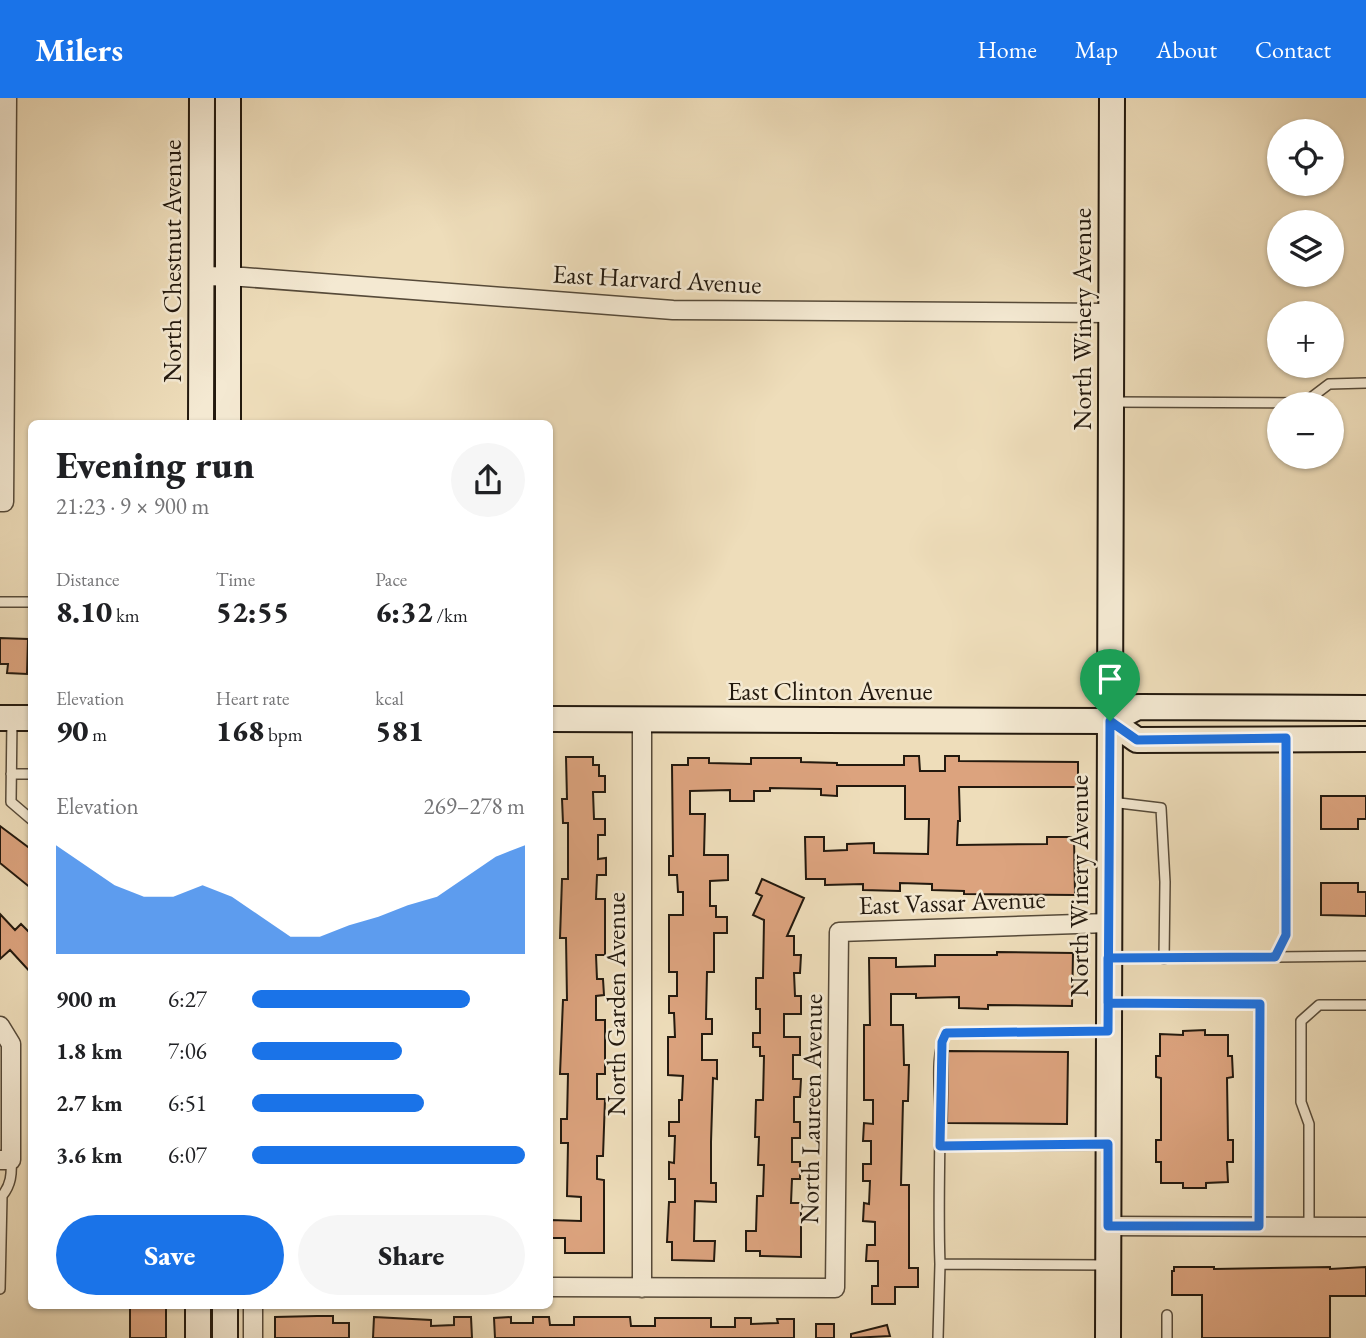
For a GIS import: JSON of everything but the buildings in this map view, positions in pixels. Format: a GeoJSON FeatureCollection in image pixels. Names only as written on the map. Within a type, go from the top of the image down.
{"type":"FeatureCollection","features":[{"type":"Feature","properties":{"kind":"main road","name":"North Chestnut Avenue"},"geometry":{"type":"LineString","coordinates":[[201,420],[202,98]]}},
{"type":"Feature","properties":{"kind":"main road"},"geometry":{"type":"LineString","coordinates":[[228,98],[228,420]]}},
{"type":"Feature","properties":{"kind":"main road","name":"North Winery Avenue"},"geometry":{"type":"LineString","coordinates":[[1108,1338],[1112,98]]}},
{"type":"Feature","properties":{"kind":"main road"},"geometry":{"type":"LineString","coordinates":[[1366,708],[1138,707],[1110,721],[1137,740],[1366,739]]}},
{"type":"Feature","properties":{"kind":"main road","name":"East Clinton Avenue"},"geometry":{"type":"LineString","coordinates":[[553,719],[1110,721]]}},
{"type":"Feature","properties":{"kind":"main road"},"geometry":{"type":"LineString","coordinates":[[198,1309],[198,1338]]}},
{"type":"Feature","properties":{"kind":"main road"},"geometry":{"type":"LineString","coordinates":[[225,1309],[225,1338]]}},
{"type":"Feature","properties":{"kind":"street"},"geometry":{"type":"LineString","coordinates":[[2,502],[2,288],[7,98]]}},
{"type":"Feature","properties":{"kind":"street","name":"East Harvard Avenue"},"geometry":{"type":"LineString","coordinates":[[202,276],[673,310],[1111,313]]}},
{"type":"Feature","properties":{"kind":"street","name":"North Garden Avenue"},"geometry":{"type":"LineString","coordinates":[[642,720],[642,1288]]}},
{"type":"Feature","properties":{"kind":"street","name":"East Vassar Avenue"},"geometry":{"type":"LineString","coordinates":[[839,932],[1108,923]]}},
{"type":"Feature","properties":{"kind":"street","name":"North Laureen Avenue"},"geometry":{"type":"LineString","coordinates":[[642,1288],[835,1288],[839,932]]}},
{"type":"Feature","properties":{"kind":"street"},"geometry":{"type":"LineString","coordinates":[[0,1026],[11,1044],[6,1160]]}},
{"type":"Feature","properties":{"kind":"street"},"geometry":{"type":"LineString","coordinates":[[1108,1226],[1366,1227]]}},
{"type":"Feature","properties":{"kind":"street"},"geometry":{"type":"LineString","coordinates":[[553,1287],[642,1288]]}},
{"type":"Feature","properties":{"kind":"street"},"geometry":{"type":"LineString","coordinates":[[253,1309],[253,1338]]}},
{"type":"Feature","properties":{"kind":"lane"},"geometry":{"type":"LineString","coordinates":[[1111,402],[1304,403],[1329,384],[1366,383]]}},
{"type":"Feature","properties":{"kind":"lane"},"geometry":{"type":"LineString","coordinates":[[0,602],[28,602]]}},
{"type":"Feature","properties":{"kind":"lane"},"geometry":{"type":"LineString","coordinates":[[15,718],[11,802],[28,817]]}},
{"type":"Feature","properties":{"kind":"lane"},"geometry":{"type":"LineString","coordinates":[[1275,957],[1286,935],[1286,738]]}},
{"type":"Feature","properties":{"kind":"lane"},"geometry":{"type":"LineString","coordinates":[[11,774],[28,774]]}},
{"type":"Feature","properties":{"kind":"lane"},"geometry":{"type":"LineString","coordinates":[[1110,802],[1161,808],[1165,882],[1164,959]]}},
{"type":"Feature","properties":{"kind":"lane"},"geometry":{"type":"LineString","coordinates":[[1108,958],[1366,956]]}},
{"type":"Feature","properties":{"kind":"lane"},"geometry":{"type":"LineString","coordinates":[[1108,1003],[1260,1004],[1259,1226]]}},
{"type":"Feature","properties":{"kind":"lane"},"geometry":{"type":"LineString","coordinates":[[1309,1227],[1309,1124],[1301,1102],[1301,1021],[1319,1005],[1366,1005]]}},
{"type":"Feature","properties":{"kind":"lane"},"geometry":{"type":"LineString","coordinates":[[938,1338],[941,1052],[946,1033],[1108,1031]]}},
{"type":"Feature","properties":{"kind":"lane"},"geometry":{"type":"LineString","coordinates":[[940,1146],[1108,1144]]}},
{"type":"Feature","properties":{"kind":"lane"},"geometry":{"type":"LineString","coordinates":[[0,1289],[1,1196],[7,1191],[12,1176],[6,1160]]}},
{"type":"Feature","properties":{"kind":"lane"},"geometry":{"type":"LineString","coordinates":[[940,1264],[1108,1265]]}},
{"type":"Feature","properties":{"kind":"lane"},"geometry":{"type":"LineString","coordinates":[[1167,1315],[1167,1338]]}},
{"type":"Feature","properties":{"kind":"route"},"geometry":{"type":"LineString","coordinates":[[1110,721],[1108,923],[1108,958],[1108,1031],[946,1033],[942,1042],[940,1071],[940,1146],[1108,1144],[1108,1226],[1259,1226],[1260,1004],[1108,1003],[1108,958],[1275,957],[1286,935],[1286,738],[1137,740],[1110,721]]}}]}
